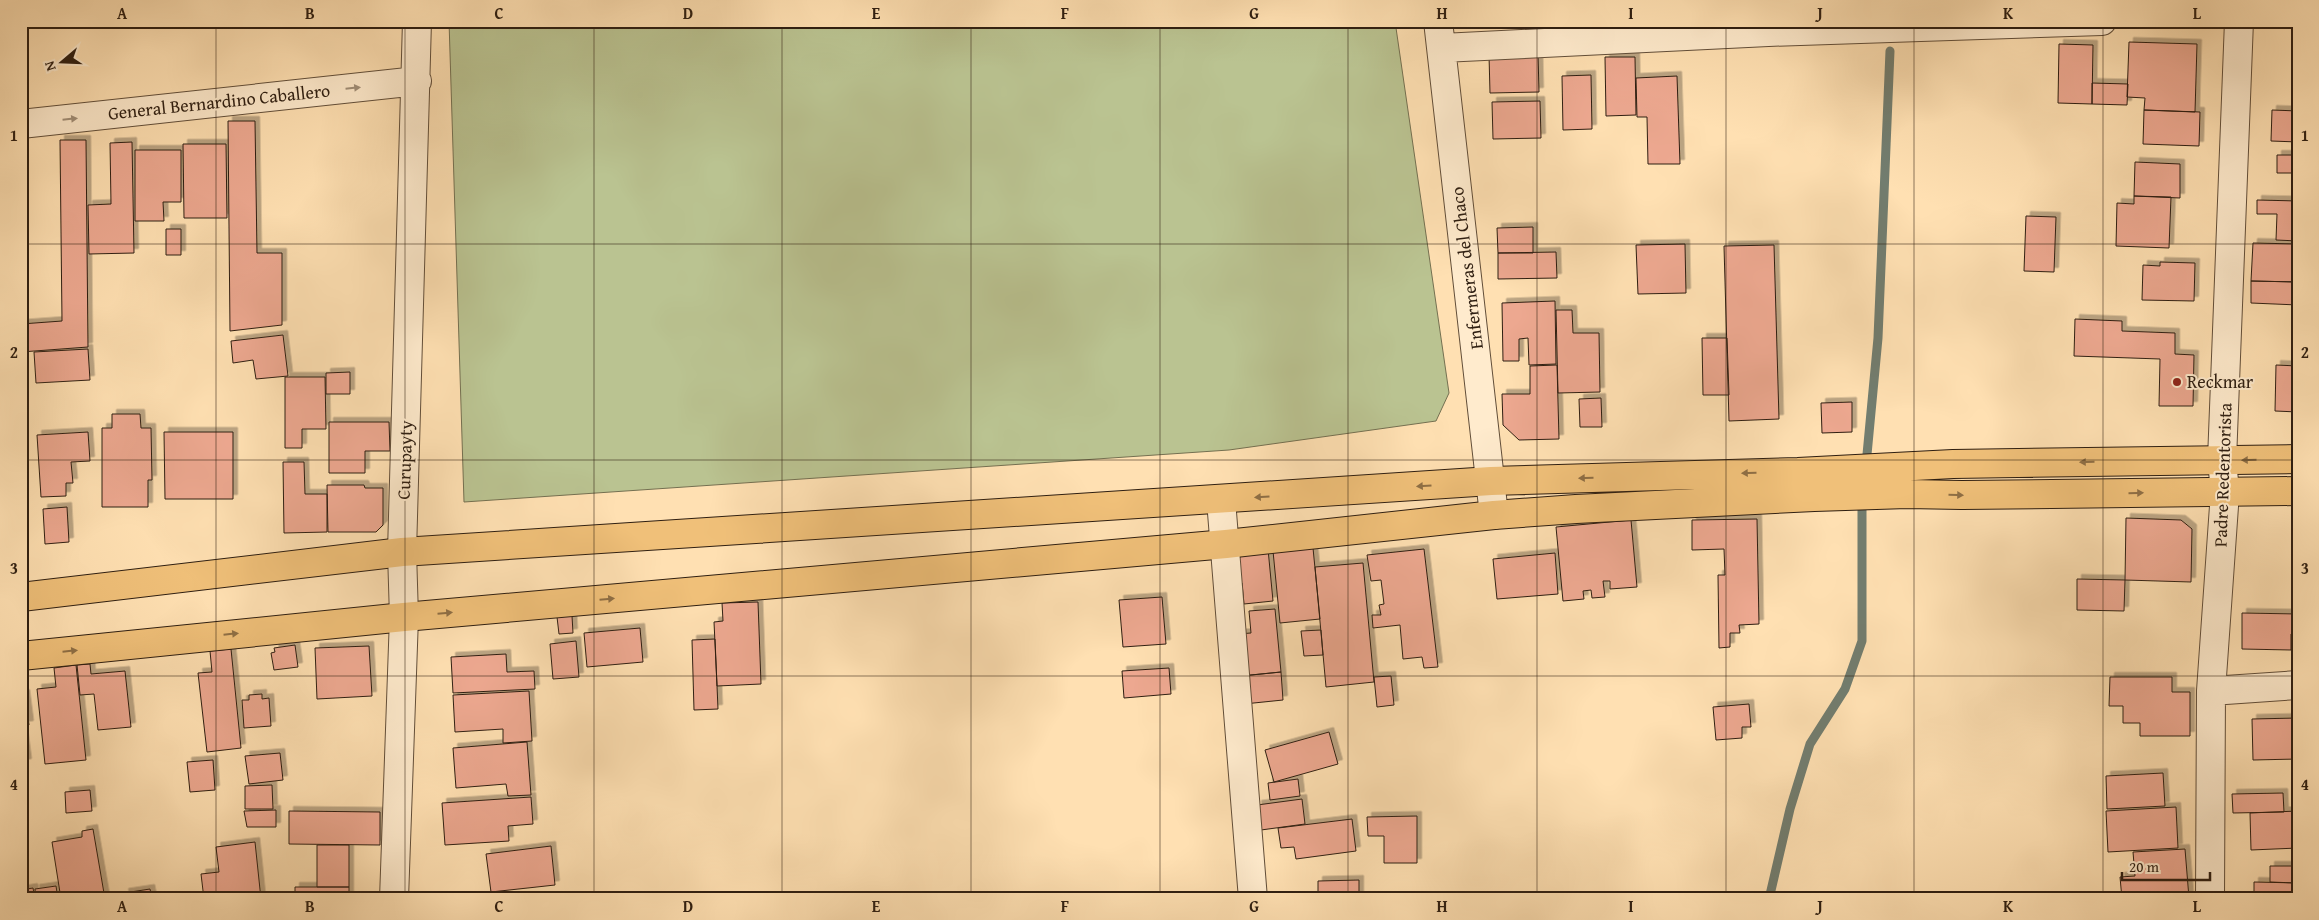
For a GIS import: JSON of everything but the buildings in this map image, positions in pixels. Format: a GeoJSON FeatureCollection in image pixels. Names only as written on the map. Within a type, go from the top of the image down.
{"type":"FeatureCollection","features":[{"type":"Feature","properties":{"kind":"main road"},"geometry":{"type":"LineString","coordinates":[[21,597],[402,552],[1491,481],[1798,472],[1898,467],[2298,459]]}},
{"type":"Feature","properties":{"kind":"main road"},"geometry":{"type":"LineString","coordinates":[[21,656],[404,617],[1226,544],[1494,515],[1576,509],[1907,494],[2298,491]]}},
{"type":"Feature","properties":{"kind":"street","name":"Curupayty"},"geometry":{"type":"LineString","coordinates":[[394,899],[404,617],[402,552],[417,81],[417,21]]}},
{"type":"Feature","properties":{"kind":"street","name":"Enfermeras del Chaco"},"geometry":{"type":"LineString","coordinates":[[1438,21],[1494,515]]}},
{"type":"Feature","properties":{"kind":"street"},"geometry":{"type":"LineString","coordinates":[[1442,48],[1768,32],[2102,21]]}},
{"type":"Feature","properties":{"kind":"street","name":"Padre Redentorista"},"geometry":{"type":"LineString","coordinates":[[2210,899],[2211,691],[2225,492],[2222,460],[2239,21]]}},
{"type":"Feature","properties":{"kind":"street","name":"General Bernardino Caballero"},"geometry":{"type":"LineString","coordinates":[[21,124],[417,81]]}},
{"type":"Feature","properties":{"kind":"street"},"geometry":{"type":"LineString","coordinates":[[1221,500],[1253,899]]}},
{"type":"Feature","properties":{"kind":"street"},"geometry":{"type":"LineString","coordinates":[[2211,691],[2298,685]]}},
{"type":"Feature","properties":{"kind":"green space"},"geometry":{"type":"Polygon","coordinates":[[[449,21],[1395,21],[1449,393],[1436,421],[1229,450],[464,502],[449,21]]]}},
{"type":"Feature","properties":{"kind":"waterway"},"geometry":{"type":"LineString","coordinates":[[1866,465],[1878,338],[1890,51]]}},
{"type":"Feature","properties":{"kind":"waterway"},"geometry":{"type":"LineString","coordinates":[[1769,899],[1790,809],[1810,744],[1845,689],[1862,641],[1862,498]]}},
{"type":"Feature","properties":{"kind":"place","name":"Reckmar"},"geometry":{"type":"Point","coordinates":[2177,382]}}]}
